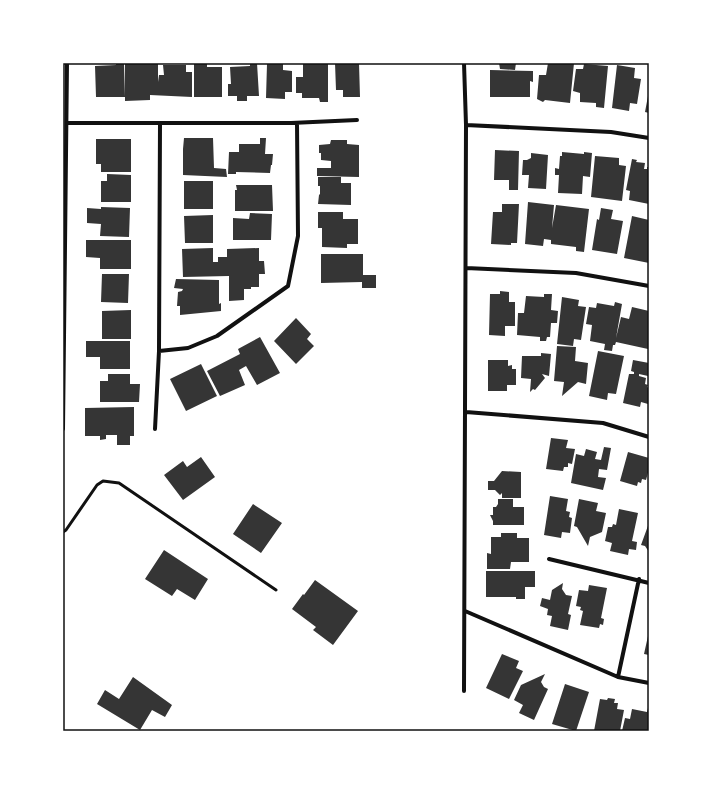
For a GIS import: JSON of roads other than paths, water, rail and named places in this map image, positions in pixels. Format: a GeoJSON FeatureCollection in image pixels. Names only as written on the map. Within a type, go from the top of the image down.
{"type":"FeatureCollection","features":[{"type":"Feature","properties":{"kind":"street"},"geometry":{"type":"LineString","coordinates":[[63,429],[67,63]]}},
{"type":"Feature","properties":{"kind":"street"},"geometry":{"type":"LineString","coordinates":[[464,63],[466,125],[464,692]]}},
{"type":"Feature","properties":{"kind":"street"},"geometry":{"type":"LineString","coordinates":[[67,123],[297,123],[357,120]]}},
{"type":"Feature","properties":{"kind":"street"},"geometry":{"type":"LineString","coordinates":[[159,351],[188,348],[217,336],[288,286],[298,236],[297,123]]}},
{"type":"Feature","properties":{"kind":"street"},"geometry":{"type":"LineString","coordinates":[[154,429],[159,351],[160,124]]}},
{"type":"Feature","properties":{"kind":"street"},"geometry":{"type":"LineString","coordinates":[[466,125],[611,132],[649,138]]}},
{"type":"Feature","properties":{"kind":"street"},"geometry":{"type":"LineString","coordinates":[[466,268],[576,273],[649,286]]}},
{"type":"Feature","properties":{"kind":"street"},"geometry":{"type":"LineString","coordinates":[[466,412],[603,423],[649,437]]}},
{"type":"Feature","properties":{"kind":"street"},"geometry":{"type":"LineString","coordinates":[[549,559],[639,579],[649,583]]}},
{"type":"Feature","properties":{"kind":"street"},"geometry":{"type":"LineString","coordinates":[[618,677],[639,579]]}},
{"type":"Feature","properties":{"kind":"street"},"geometry":{"type":"LineString","coordinates":[[465,611],[618,677],[649,683]]}},
{"type":"Feature","properties":{"kind":"lane"},"geometry":{"type":"LineString","coordinates":[[63,532],[66,530],[97,486],[103,481],[119,483],[276,590]]}}]}
